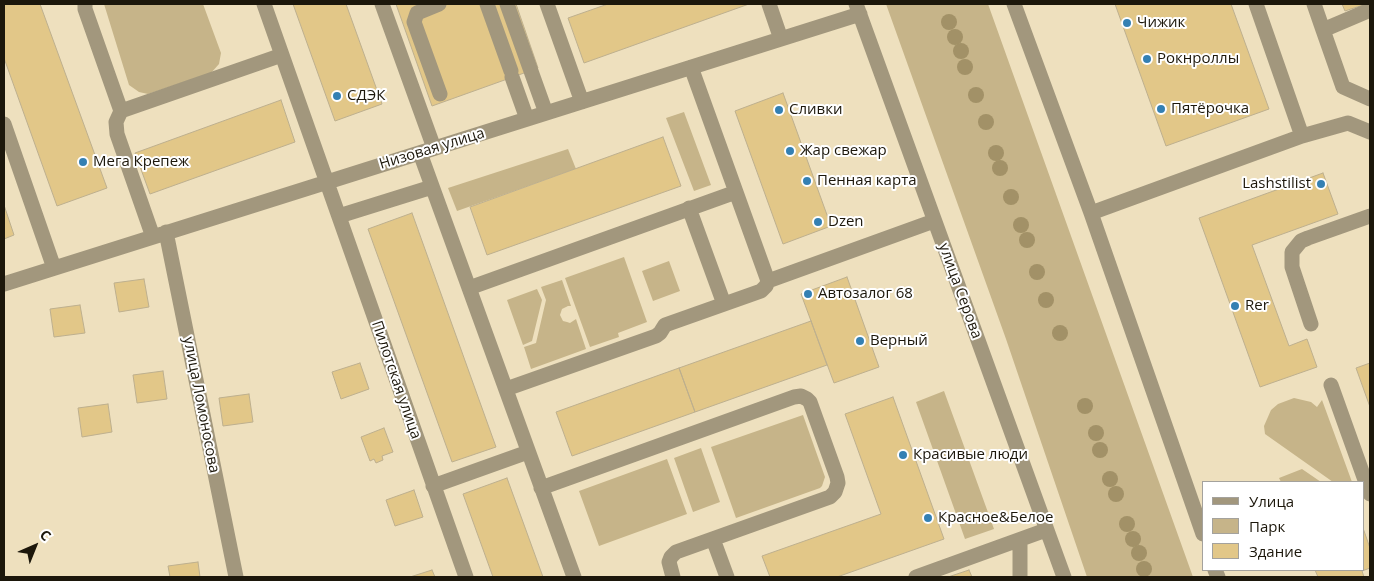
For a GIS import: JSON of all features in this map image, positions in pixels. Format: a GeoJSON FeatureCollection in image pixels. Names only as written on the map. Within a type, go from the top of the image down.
{"type":"FeatureCollection","features":[{"type":"Feature","properties":{"kind":"street"},"geometry":{"type":"LineString","coordinates":[[85,4],[85,9],[121,111],[282,55]]}},
{"type":"Feature","properties":{"kind":"street","name":"Пилотская улица"},"geometry":{"type":"LineString","coordinates":[[264,4],[466,577]]}},
{"type":"Feature","properties":{"kind":"street"},"geometry":{"type":"LineString","coordinates":[[382,4],[427,150],[432,187],[574,577]]}},
{"type":"Feature","properties":{"kind":"street"},"geometry":{"type":"LineString","coordinates":[[439,4],[417,13],[414,16],[414,22],[440,94]]}},
{"type":"Feature","properties":{"kind":"street"},"geometry":{"type":"LineString","coordinates":[[487,4],[527,119]]}},
{"type":"Feature","properties":{"kind":"street"},"geometry":{"type":"LineString","coordinates":[[507,4],[546,113]]}},
{"type":"Feature","properties":{"kind":"street"},"geometry":{"type":"LineString","coordinates":[[547,4],[582,102]]}},
{"type":"Feature","properties":{"kind":"street"},"geometry":{"type":"LineString","coordinates":[[769,4],[781,39]]}},
{"type":"Feature","properties":{"kind":"street"},"geometry":{"type":"LineString","coordinates":[[1014,4],[1202,531]]}},
{"type":"Feature","properties":{"kind":"street"},"geometry":{"type":"LineString","coordinates":[[1256,4],[1302,136]]}},
{"type":"Feature","properties":{"kind":"street"},"geometry":{"type":"LineString","coordinates":[[1314,4],[1343,86],[1370,99]]}},
{"type":"Feature","properties":{"kind":"street","name":"Низовая улица"},"geometry":{"type":"LineString","coordinates":[[4,284],[781,39],[858,9]]}},
{"type":"Feature","properties":{"kind":"street","name":"улица Серова"},"geometry":{"type":"LineString","coordinates":[[858,9],[1064,577]]}},
{"type":"Feature","properties":{"kind":"street"},"geometry":{"type":"LineString","coordinates":[[1323,30],[1370,10]]}},
{"type":"Feature","properties":{"kind":"street"},"geometry":{"type":"LineString","coordinates":[[506,389],[657,335],[665,325],[761,290],[766,286],[768,281],[691,67]]}},
{"type":"Feature","properties":{"kind":"street","name":"улица Ломоносова"},"geometry":{"type":"LineString","coordinates":[[121,111],[116,122],[117,134],[160,235],[236,577]]}},
{"type":"Feature","properties":{"kind":"street"},"geometry":{"type":"LineString","coordinates":[[1090,213],[1302,136],[1348,123],[1370,132]]}},
{"type":"Feature","properties":{"kind":"street"},"geometry":{"type":"LineString","coordinates":[[4,124],[54,268]]}},
{"type":"Feature","properties":{"kind":"street"},"geometry":{"type":"LineString","coordinates":[[339,216],[432,187]]}},
{"type":"Feature","properties":{"kind":"street"},"geometry":{"type":"LineString","coordinates":[[469,288],[736,192]]}},
{"type":"Feature","properties":{"kind":"street"},"geometry":{"type":"LineString","coordinates":[[690,208],[724,304]]}},
{"type":"Feature","properties":{"kind":"street"},"geometry":{"type":"LineString","coordinates":[[1311,324],[1292,267],[1292,252],[1301,241],[1370,216]]}},
{"type":"Feature","properties":{"kind":"street"},"geometry":{"type":"LineString","coordinates":[[768,281],[934,221]]}},
{"type":"Feature","properties":{"kind":"street"},"geometry":{"type":"LineString","coordinates":[[1331,385],[1370,494]]}},
{"type":"Feature","properties":{"kind":"street"},"geometry":{"type":"LineString","coordinates":[[541,488],[794,397],[800,396],[807,399],[810,402],[837,477],[838,484],[835,492],[830,497],[672,555],[669,566],[673,577]]}},
{"type":"Feature","properties":{"kind":"street"},"geometry":{"type":"LineString","coordinates":[[433,486],[528,452]]}},
{"type":"Feature","properties":{"kind":"street"},"geometry":{"type":"LineString","coordinates":[[916,577],[1046,530]]}},
{"type":"Feature","properties":{"kind":"street"},"geometry":{"type":"LineString","coordinates":[[713,539],[727,577]]}},
{"type":"Feature","properties":{"kind":"street"},"geometry":{"type":"LineString","coordinates":[[1020,540],[1020,577]]}},
{"type":"Feature","properties":{"kind":"green space"},"geometry":{"type":"Polygon","coordinates":[[[104,4],[203,4],[221,53],[219,64],[211,73],[148,94],[139,92],[129,85],[104,4]]]}},
{"type":"Feature","properties":{"kind":"green space"},"geometry":{"type":"Polygon","coordinates":[[[886,4],[988,4],[1193,577],[1087,577],[1006,339],[886,4]]]}},
{"type":"Feature","properties":{"kind":"green space"},"geometry":{"type":"Polygon","coordinates":[[[684,112],[711,185],[694,191],[666,118],[684,112]]]}},
{"type":"Feature","properties":{"kind":"green space"},"geometry":{"type":"Polygon","coordinates":[[[568,149],[576,169],[457,211],[448,188],[568,149]]]}},
{"type":"Feature","properties":{"kind":"green space"},"geometry":{"type":"Polygon","coordinates":[[[624,257],[647,322],[618,333],[619,337],[590,347],[565,278],[624,257]]]}},
{"type":"Feature","properties":{"kind":"green space"},"geometry":{"type":"Polygon","coordinates":[[[669,261],[680,291],[653,301],[642,271],[669,261]]]}},
{"type":"Feature","properties":{"kind":"green space"},"geometry":{"type":"Polygon","coordinates":[[[562,280],[571,306],[562,309],[560,315],[563,321],[570,323],[576,319],[586,349],[531,369],[524,347],[536,343],[546,300],[541,287],[562,280]]]}},
{"type":"Feature","properties":{"kind":"green space"},"geometry":{"type":"Polygon","coordinates":[[[537,289],[542,300],[532,341],[523,345],[507,300],[537,289]]]}},
{"type":"Feature","properties":{"kind":"green space"},"geometry":{"type":"Polygon","coordinates":[[[944,391],[994,529],[965,539],[916,402],[944,391]]]}},
{"type":"Feature","properties":{"kind":"green space"},"geometry":{"type":"Polygon","coordinates":[[[1294,398],[1311,402],[1317,407],[1322,400],[1352,481],[1332,481],[1265,434],[1264,426],[1271,410],[1278,404],[1294,398]]]}},
{"type":"Feature","properties":{"kind":"green space"},"geometry":{"type":"Polygon","coordinates":[[[803,415],[825,477],[822,486],[736,518],[711,447],[803,415]]]}},
{"type":"Feature","properties":{"kind":"green space"},"geometry":{"type":"Polygon","coordinates":[[[701,448],[720,502],[693,512],[674,458],[701,448]]]}},
{"type":"Feature","properties":{"kind":"green space"},"geometry":{"type":"Polygon","coordinates":[[[667,459],[687,514],[599,546],[579,491],[667,459]]]}},
{"type":"Feature","properties":{"kind":"green space"},"geometry":{"type":"Polygon","coordinates":[[[1302,469],[1320,481],[1280,481],[1279,478],[1302,469]]]}},
{"type":"Feature","properties":{"kind":"building"},"geometry":{"type":"Polygon","coordinates":[[[4,4],[40,4],[107,188],[57,206],[4,58],[4,4]]]}},
{"type":"Feature","properties":{"kind":"building"},"geometry":{"type":"Polygon","coordinates":[[[293,4],[346,4],[382,104],[335,121],[293,4]]]}},
{"type":"Feature","properties":{"kind":"building"},"geometry":{"type":"Polygon","coordinates":[[[396,4],[516,4],[538,68],[432,106],[396,4]]]}},
{"type":"Feature","properties":{"kind":"building"},"geometry":{"type":"Polygon","coordinates":[[[608,4],[749,4],[584,63],[568,18],[608,4]]]}},
{"type":"Feature","properties":{"kind":"building"},"geometry":{"type":"Polygon","coordinates":[[[1115,4],[1231,4],[1269,109],[1166,146],[1115,4]]]}},
{"type":"Feature","properties":{"kind":"building"},"geometry":{"type":"Polygon","coordinates":[[[1342,4],[1366,4],[1345,11],[1342,4]]]}},
{"type":"Feature","properties":{"kind":"building"},"geometry":{"type":"Polygon","coordinates":[[[783,93],[831,226],[783,244],[735,111],[783,93]]]}},
{"type":"Feature","properties":{"kind":"building"},"geometry":{"type":"Polygon","coordinates":[[[281,100],[295,142],[150,194],[135,153],[281,100]]]}},
{"type":"Feature","properties":{"kind":"building"},"geometry":{"type":"Polygon","coordinates":[[[663,137],[681,186],[487,255],[470,207],[663,137]]]}},
{"type":"Feature","properties":{"kind":"building"},"geometry":{"type":"Polygon","coordinates":[[[1323,173],[1338,214],[1252,245],[1289,346],[1307,339],[1317,367],[1260,387],[1199,218],[1323,173]]]}},
{"type":"Feature","properties":{"kind":"building"},"geometry":{"type":"Polygon","coordinates":[[[4,205],[14,235],[4,239],[4,205]]]}},
{"type":"Feature","properties":{"kind":"building"},"geometry":{"type":"Polygon","coordinates":[[[412,213],[496,447],[452,462],[368,229],[412,213]]]}},
{"type":"Feature","properties":{"kind":"building"},"geometry":{"type":"Polygon","coordinates":[[[847,277],[879,367],[834,383],[801,294],[847,277]]]}},
{"type":"Feature","properties":{"kind":"building"},"geometry":{"type":"Polygon","coordinates":[[[144,279],[149,307],[119,312],[114,283],[144,279]]]}},
{"type":"Feature","properties":{"kind":"building"},"geometry":{"type":"Polygon","coordinates":[[[80,305],[85,333],[54,337],[50,309],[80,305]]]}},
{"type":"Feature","properties":{"kind":"building"},"geometry":{"type":"Polygon","coordinates":[[[811,321],[827,365],[695,412],[679,368],[811,321]]]}},
{"type":"Feature","properties":{"kind":"building"},"geometry":{"type":"Polygon","coordinates":[[[360,363],[369,389],[341,399],[332,372],[360,363]]]}},
{"type":"Feature","properties":{"kind":"building"},"geometry":{"type":"Polygon","coordinates":[[[1370,363],[1370,407],[1356,368],[1370,363]]]}},
{"type":"Feature","properties":{"kind":"building"},"geometry":{"type":"Polygon","coordinates":[[[679,368],[695,412],[572,456],[556,412],[679,368]]]}},
{"type":"Feature","properties":{"kind":"building"},"geometry":{"type":"Polygon","coordinates":[[[163,371],[167,399],[137,403],[133,375],[163,371]]]}},
{"type":"Feature","properties":{"kind":"building"},"geometry":{"type":"Polygon","coordinates":[[[249,394],[253,422],[223,426],[219,398],[249,394]]]}},
{"type":"Feature","properties":{"kind":"building"},"geometry":{"type":"Polygon","coordinates":[[[893,397],[944,539],[837,577],[770,577],[762,556],[881,514],[845,414],[893,397]]]}},
{"type":"Feature","properties":{"kind":"building"},"geometry":{"type":"Polygon","coordinates":[[[108,404],[112,432],[82,437],[78,408],[108,404]]]}},
{"type":"Feature","properties":{"kind":"building"},"geometry":{"type":"Polygon","coordinates":[[[384,428],[393,452],[382,456],[383,460],[376,463],[374,459],[370,461],[361,437],[384,428]]]}},
{"type":"Feature","properties":{"kind":"building"},"geometry":{"type":"Polygon","coordinates":[[[507,478],[543,577],[493,577],[463,494],[507,478]]]}},
{"type":"Feature","properties":{"kind":"building"},"geometry":{"type":"Polygon","coordinates":[[[414,490],[423,517],[395,526],[386,500],[414,490]]]}},
{"type":"Feature","properties":{"kind":"building"},"geometry":{"type":"Polygon","coordinates":[[[1364,531],[1370,548],[1370,568],[1364,570],[1364,531]]]}},
{"type":"Feature","properties":{"kind":"building"},"geometry":{"type":"Polygon","coordinates":[[[198,562],[200,577],[170,577],[168,566],[198,562]]]}},
{"type":"Feature","properties":{"kind":"building"},"geometry":{"type":"Polygon","coordinates":[[[432,570],[435,577],[410,577],[432,570]]]}},
{"type":"Feature","properties":{"kind":"building"},"geometry":{"type":"Polygon","coordinates":[[[969,570],[972,577],[948,577],[969,570]]]}},
{"type":"Feature","properties":{"kind":"building"},"geometry":{"type":"Polygon","coordinates":[[[1315,571],[1362,571],[1364,577],[1318,577],[1315,571]]]}},
{"type":"Feature","properties":{"kind":"place","name":"Чижик"},"geometry":{"type":"Point","coordinates":[1127,23]}},
{"type":"Feature","properties":{"kind":"place","name":"Рокнроллы"},"geometry":{"type":"Point","coordinates":[1147,59]}},
{"type":"Feature","properties":{"kind":"place","name":"СДЭК"},"geometry":{"type":"Point","coordinates":[337,96]}},
{"type":"Feature","properties":{"kind":"place","name":"Пятёрочка"},"geometry":{"type":"Point","coordinates":[1161,109]}},
{"type":"Feature","properties":{"kind":"place","name":"Сливки"},"geometry":{"type":"Point","coordinates":[779,110]}},
{"type":"Feature","properties":{"kind":"place","name":"Жар свежар"},"geometry":{"type":"Point","coordinates":[790,151]}},
{"type":"Feature","properties":{"kind":"place","name":"Мега Крепеж"},"geometry":{"type":"Point","coordinates":[83,162]}},
{"type":"Feature","properties":{"kind":"place","name":"Пенная карта"},"geometry":{"type":"Point","coordinates":[807,181]}},
{"type":"Feature","properties":{"kind":"place","name":"Lashstilist"},"geometry":{"type":"Point","coordinates":[1321,184]}},
{"type":"Feature","properties":{"kind":"place","name":"Dzen"},"geometry":{"type":"Point","coordinates":[818,222]}},
{"type":"Feature","properties":{"kind":"place","name":"Автозалог 68"},"geometry":{"type":"Point","coordinates":[808,294]}},
{"type":"Feature","properties":{"kind":"place","name":"Rer"},"geometry":{"type":"Point","coordinates":[1235,306]}},
{"type":"Feature","properties":{"kind":"place","name":"Верный"},"geometry":{"type":"Point","coordinates":[860,341]}},
{"type":"Feature","properties":{"kind":"place","name":"Красивые люди"},"geometry":{"type":"Point","coordinates":[903,455]}},
{"type":"Feature","properties":{"kind":"place","name":"Красное&Белое"},"geometry":{"type":"Point","coordinates":[928,518]}}]}
